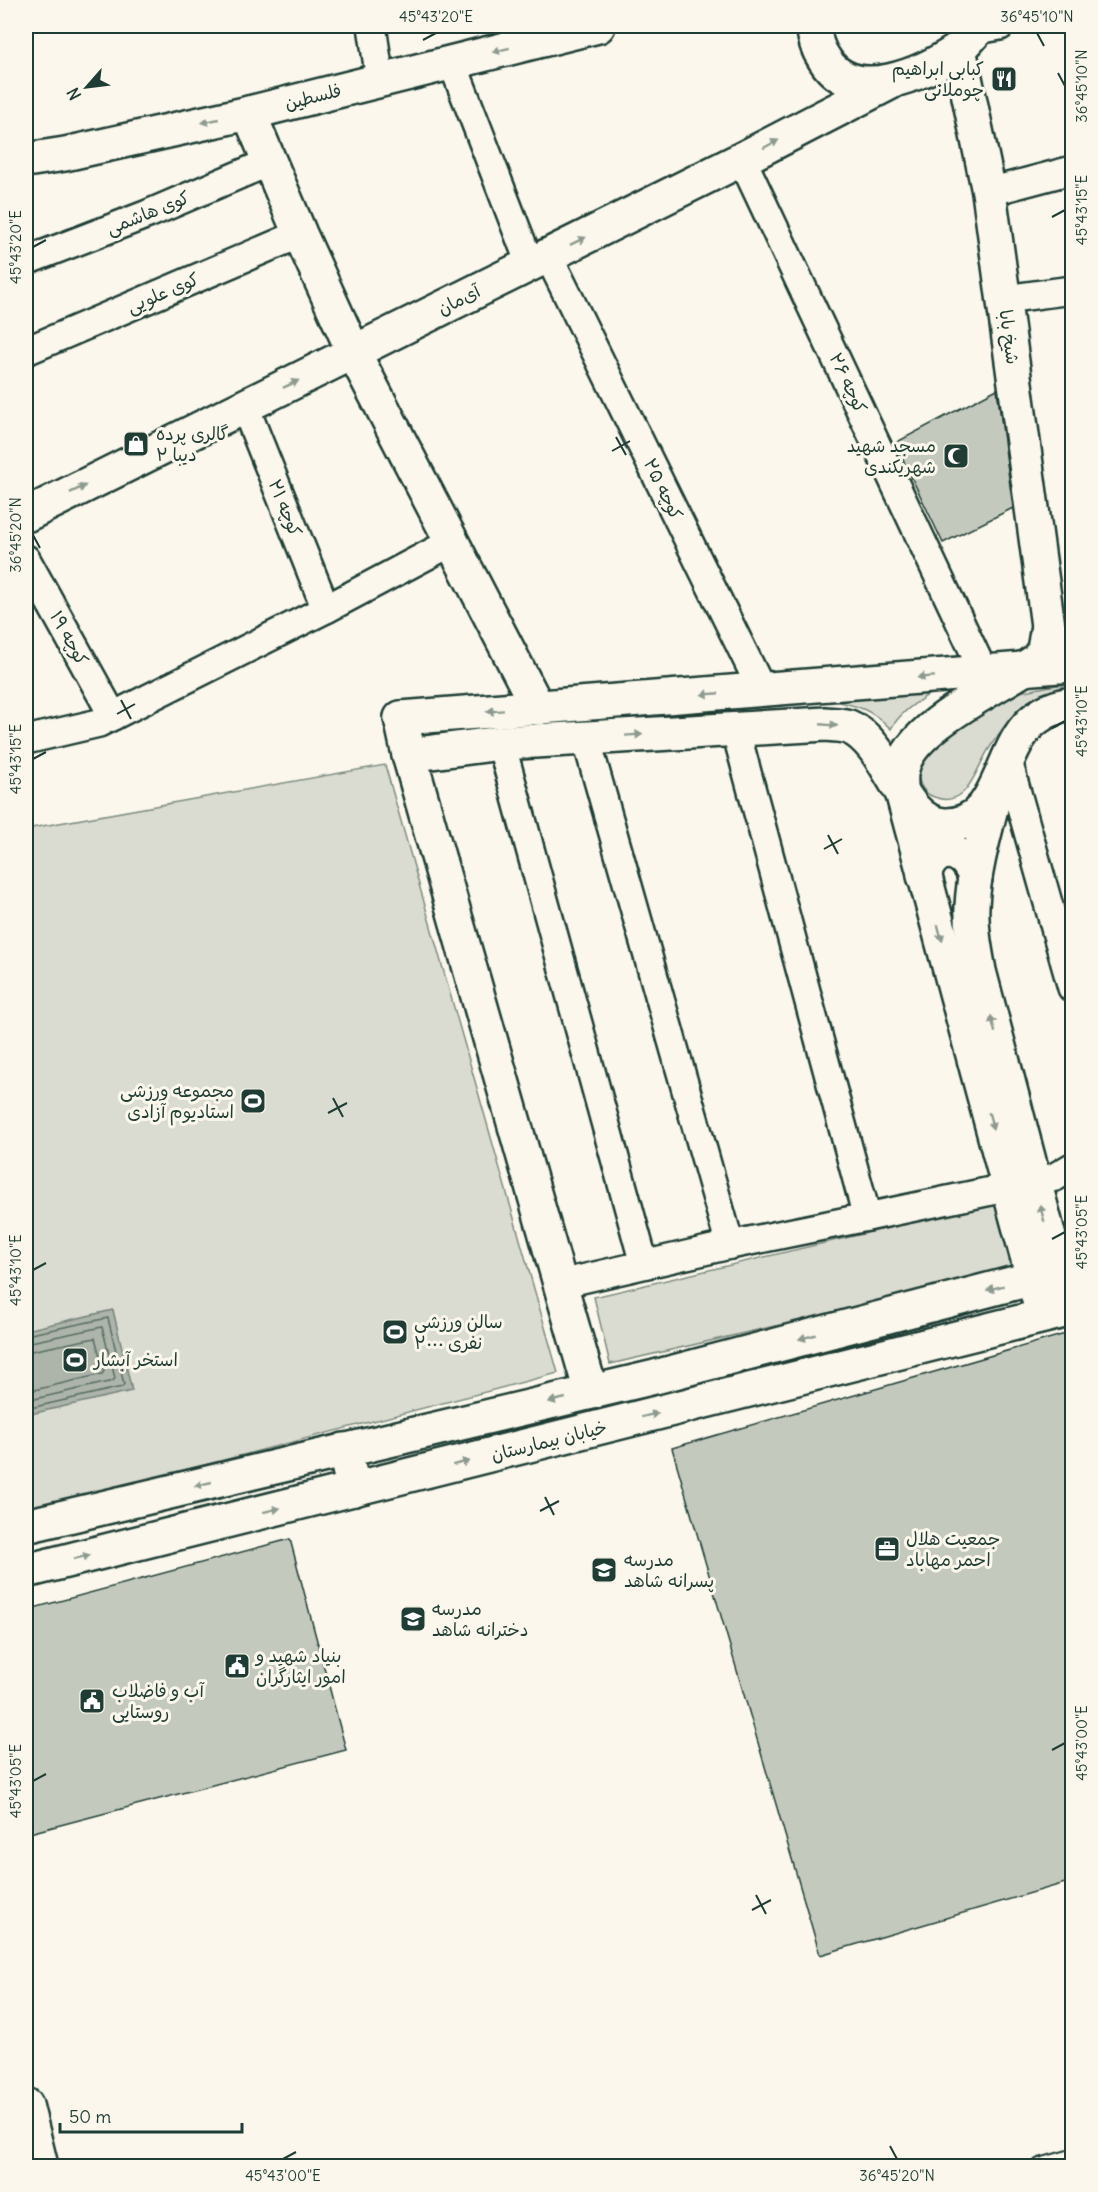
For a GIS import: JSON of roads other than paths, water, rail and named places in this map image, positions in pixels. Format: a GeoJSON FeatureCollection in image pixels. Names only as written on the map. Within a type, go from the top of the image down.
{"type":"FeatureCollection","features":[{"type":"Feature","properties":{"kind":"street"},"geometry":{"type":"LineString","coordinates":[[372,26],[380,80]]}},
{"type":"Feature","properties":{"kind":"street","name":"فلسطین"},"geometry":{"type":"LineString","coordinates":[[26,160],[65,154],[249,113],[452,62],[565,29],[598,26]]}},
{"type":"Feature","properties":{"kind":"street"},"geometry":{"type":"LineString","coordinates":[[814,26],[819,51],[830,69],[845,79],[863,84],[891,82]]}},
{"type":"Feature","properties":{"kind":"street","name":"آی‌مان"},"geometry":{"type":"LineString","coordinates":[[26,515],[927,66],[979,32]]}},
{"type":"Feature","properties":{"kind":"street","name":"شیخ بابا"},"geometry":{"type":"LineString","coordinates":[[979,32],[989,192],[1048,626]]}},
{"type":"Feature","properties":{"kind":"street","name":"کوچه ۲۵"},"geometry":{"type":"LineString","coordinates":[[452,62],[539,260],[762,690]]}},
{"type":"Feature","properties":{"kind":"street"},"geometry":{"type":"LineString","coordinates":[[249,113],[354,353],[538,708],[543,741]]}},
{"type":"Feature","properties":{"kind":"street","name":"کوچه ۲۶"},"geometry":{"type":"LineString","coordinates":[[742,159],[984,672]]}},
{"type":"Feature","properties":{"kind":"street","name":"کوی هاشمی"},"geometry":{"type":"LineString","coordinates":[[26,261],[269,162]]}},
{"type":"Feature","properties":{"kind":"street"},"geometry":{"type":"LineString","coordinates":[[989,192],[1072,170]]}},
{"type":"Feature","properties":{"kind":"street","name":"کوی علویی"},"geometry":{"type":"LineString","coordinates":[[26,351],[300,234]]}},
{"type":"Feature","properties":{"kind":"street"},"geometry":{"type":"LineString","coordinates":[[1004,299],[1072,290]]}},
{"type":"Feature","properties":{"kind":"street","name":"کوچه ۲۱"},"geometry":{"type":"LineString","coordinates":[[244,407],[326,609]]}},
{"type":"Feature","properties":{"kind":"street"},"geometry":{"type":"LineString","coordinates":[[26,740],[99,723],[326,609],[452,542]]}},
{"type":"Feature","properties":{"kind":"street","name":"کوچه ۱۹"},"geometry":{"type":"LineString","coordinates":[[26,559],[113,716]]}},
{"type":"Feature","properties":{"kind":"street"},"geometry":{"type":"LineString","coordinates":[[1048,626],[1058,649],[1072,660]]}},
{"type":"Feature","properties":{"kind":"street"},"geometry":{"type":"LineString","coordinates":[[1048,626],[1044,650],[1037,660],[946,717],[927,732],[907,755],[902,769],[901,788],[924,876],[1022,1185],[1055,1273],[1062,1312]]}},
{"type":"Feature","properties":{"kind":"street"},"geometry":{"type":"LineString","coordinates":[[591,1392],[409,755],[401,718],[1072,665]]}},
{"type":"Feature","properties":{"kind":"street"},"geometry":{"type":"LineString","coordinates":[[409,755],[501,743],[826,724],[849,727],[871,744],[918,814],[932,823],[947,825],[978,813],[987,803],[1020,736],[1037,717],[1059,706],[1072,704]]}},
{"type":"Feature","properties":{"kind":"street"},"geometry":{"type":"LineString","coordinates":[[735,728],[867,1217]]}},
{"type":"Feature","properties":{"kind":"street"},"geometry":{"type":"LineString","coordinates":[[586,738],[730,1245]]}},
{"type":"Feature","properties":{"kind":"street"},"geometry":{"type":"LineString","coordinates":[[501,743],[644,1264]]}},
{"type":"Feature","properties":{"kind":"street"},"geometry":{"type":"LineString","coordinates":[[1002,774],[975,878],[972,907],[973,938],[1022,1185]]}},
{"type":"Feature","properties":{"kind":"street"},"geometry":{"type":"LineString","coordinates":[[1002,774],[1072,988]]}},
{"type":"Feature","properties":{"kind":"street"},"geometry":{"type":"LineString","coordinates":[[924,876],[931,860],[949,852],[960,854],[967,860],[975,878]]}},
{"type":"Feature","properties":{"kind":"street"},"geometry":{"type":"LineString","coordinates":[[560,1284],[730,1245],[1022,1185],[1055,1177],[1072,1167]]}},
{"type":"Feature","properties":{"kind":"street"},"geometry":{"type":"LineString","coordinates":[[26,1526],[591,1392],[1055,1273]]}},
{"type":"Feature","properties":{"kind":"street","name":"خیابان بیمارستان"},"geometry":{"type":"LineString","coordinates":[[26,1571],[1062,1312]]}},
{"type":"Feature","properties":{"kind":"street"},"geometry":{"type":"LineString","coordinates":[[344,1450],[354,1490]]}},
{"type":"Feature","properties":{"kind":"street"},"geometry":{"type":"LineString","coordinates":[[26,2105],[41,2166]]}},
{"type":"Feature","properties":{"kind":"lane"},"geometry":{"type":"LineString","coordinates":[[1040,2166],[1072,2157]]}},
{"type":"Feature","properties":{"kind":"water","name":"استخر آبشار"},"geometry":{"type":"Polygon","coordinates":[[[113,1310],[132,1391],[26,1415],[26,1330],[113,1310]]]}},
{"type":"Feature","properties":{"kind":"place","name":"کبابی ابراهیم چوملانی"},"geometry":{"type":"Point","coordinates":[1004,79]}},
{"type":"Feature","properties":{"kind":"place","name":"گالری پرده دیبا ۲"},"geometry":{"type":"Point","coordinates":[136,444]}},
{"type":"Feature","properties":{"kind":"place","name":"مسجد شهید شهریکندی"},"geometry":{"type":"Point","coordinates":[956,456]}},
{"type":"Feature","properties":{"kind":"place","name":"مجموعه ورزشی استادیوم آزادی"},"geometry":{"type":"Point","coordinates":[253,1101]}},
{"type":"Feature","properties":{"kind":"place","name":"سالن ورزشی ۲۰۰۰ نفری"},"geometry":{"type":"Point","coordinates":[395,1332]}},
{"type":"Feature","properties":{"kind":"place","name":"استخر آبشار"},"geometry":{"type":"Point","coordinates":[75,1360]}},
{"type":"Feature","properties":{"kind":"place","name":"جمعیت هلال احمر مهاباد"},"geometry":{"type":"Point","coordinates":[887,1549]}},
{"type":"Feature","properties":{"kind":"place","name":"مدرسه پسرانه شاهد"},"geometry":{"type":"Point","coordinates":[604,1570]}},
{"type":"Feature","properties":{"kind":"place","name":"مدرسه دخترانه شاهد"},"geometry":{"type":"Point","coordinates":[413,1619]}},
{"type":"Feature","properties":{"kind":"place","name":"بنیاد شهید و امور ایثارگران"},"geometry":{"type":"Point","coordinates":[237,1666]}},
{"type":"Feature","properties":{"kind":"place","name":"آب و فاضلاب روستایی"},"geometry":{"type":"Point","coordinates":[92,1701]}}]}
